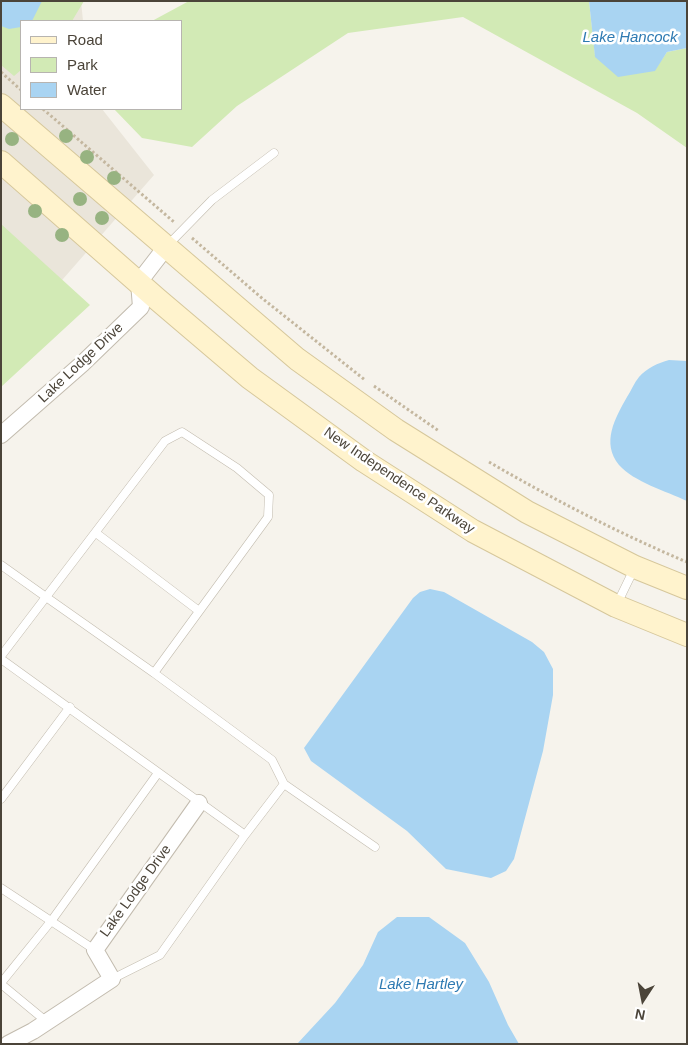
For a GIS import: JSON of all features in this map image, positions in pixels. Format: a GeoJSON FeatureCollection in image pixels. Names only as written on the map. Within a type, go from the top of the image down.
{"type":"FeatureCollection","features":[{"type":"Feature","properties":{"kind":"street"},"geometry":{"type":"LineString","coordinates":[[1,104],[297,359],[396,430],[527,512],[635,567],[687,588]]}},
{"type":"Feature","properties":{"kind":"street","name":"New Independence Parkway"},"geometry":{"type":"LineString","coordinates":[[1,162],[250,378],[364,461],[472,531],[616,606],[687,635]]}},
{"type":"Feature","properties":{"kind":"street"},"geometry":{"type":"LineString","coordinates":[[139,282],[166,247]]}},
{"type":"Feature","properties":{"kind":"street","name":"Lake Lodge Drive"},"geometry":{"type":"LineString","coordinates":[[1,435],[82,364],[141,307],[139,282]]}},
{"type":"Feature","properties":{"kind":"street","name":"Lake Lodge Drive"},"geometry":{"type":"LineString","coordinates":[[112,979],[94,950],[200,803]]}},
{"type":"Feature","properties":{"kind":"street"},"geometry":{"type":"LineString","coordinates":[[8,1044],[47,1022],[112,979]]}},
{"type":"Feature","properties":{"kind":"lane"},"geometry":{"type":"LineString","coordinates":[[166,247],[212,200],[274,153]]}},
{"type":"Feature","properties":{"kind":"lane"},"geometry":{"type":"LineString","coordinates":[[154,673],[268,517],[269,495],[237,468],[182,432],[164,441],[1,657],[245,835]]}},
{"type":"Feature","properties":{"kind":"lane"},"geometry":{"type":"LineString","coordinates":[[96,533],[199,611]]}},
{"type":"Feature","properties":{"kind":"lane"},"geometry":{"type":"LineString","coordinates":[[1,565],[154,673],[272,760],[284,784],[375,847]]}},
{"type":"Feature","properties":{"kind":"lane"},"geometry":{"type":"LineString","coordinates":[[616,606],[635,567]]}},
{"type":"Feature","properties":{"kind":"lane"},"geometry":{"type":"LineString","coordinates":[[1,799],[70,707]]}},
{"type":"Feature","properties":{"kind":"lane"},"geometry":{"type":"LineString","coordinates":[[47,1022],[1,983],[52,920],[158,772]]}},
{"type":"Feature","properties":{"kind":"lane"},"geometry":{"type":"LineString","coordinates":[[112,979],[160,954],[284,784]]}},
{"type":"Feature","properties":{"kind":"lane"},"geometry":{"type":"LineString","coordinates":[[1,888],[52,920],[94,950]]}},
{"type":"Feature","properties":{"kind":"path"},"geometry":{"type":"LineString","coordinates":[[1,72],[20,89]]}},
{"type":"Feature","properties":{"kind":"path"},"geometry":{"type":"LineString","coordinates":[[44,110],[263,299],[367,382],[446,435]]}},
{"type":"Feature","properties":{"kind":"path"},"geometry":{"type":"LineString","coordinates":[[487,460],[545,494],[628,537],[687,562]]}},
{"type":"Feature","properties":{"kind":"shaded area"},"geometry":{"type":"Polygon","coordinates":[[[1,1],[81,1],[83,20],[20,20],[20,110],[103,110],[154,175],[56,287],[1,243],[1,1]]]}},
{"type":"Feature","properties":{"kind":"green space"},"geometry":{"type":"Polygon","coordinates":[[[1,1],[84,1],[73,20],[20,20],[20,71],[14,76],[1,65],[1,1]]]}},
{"type":"Feature","properties":{"kind":"green space"},"geometry":{"type":"Polygon","coordinates":[[[189,1],[589,1],[595,55],[654,71],[667,52],[687,48],[687,148],[637,113],[463,17],[348,33],[237,106],[192,147],[142,138],[115,110],[182,110],[182,20],[154,20],[189,1]]]}},
{"type":"Feature","properties":{"kind":"green space"},"geometry":{"type":"Polygon","coordinates":[[[1,224],[90,305],[1,387],[1,224]]]}},
{"type":"Feature","properties":{"kind":"water"},"geometry":{"type":"Polygon","coordinates":[[[1,1],[42,1],[32,20],[20,20],[20,27],[9,29],[1,26],[1,1]]]}},
{"type":"Feature","properties":{"kind":"water","name":"Lake Hancock"},"geometry":{"type":"Polygon","coordinates":[[[589,1],[687,1],[687,48],[667,52],[655,71],[618,77],[595,57],[589,1]]]}},
{"type":"Feature","properties":{"kind":"water"},"geometry":{"type":"Polygon","coordinates":[[[669,360],[687,361],[687,501],[651,486],[625,471],[614,457],[611,448],[610,439],[614,422],[639,377],[649,368],[669,360]]]}},
{"type":"Feature","properties":{"kind":"water"},"geometry":{"type":"Polygon","coordinates":[[[430,589],[444,592],[532,642],[544,652],[553,669],[553,695],[543,751],[514,859],[506,871],[491,878],[446,869],[407,831],[311,761],[304,748],[413,598],[420,592],[430,589]]]}},
{"type":"Feature","properties":{"kind":"water","name":"Lake Hartley"},"geometry":{"type":"Polygon","coordinates":[[[397,917],[429,917],[465,943],[489,982],[508,1025],[519,1044],[297,1044],[335,1003],[363,965],[378,932],[397,917]]]}}]}
